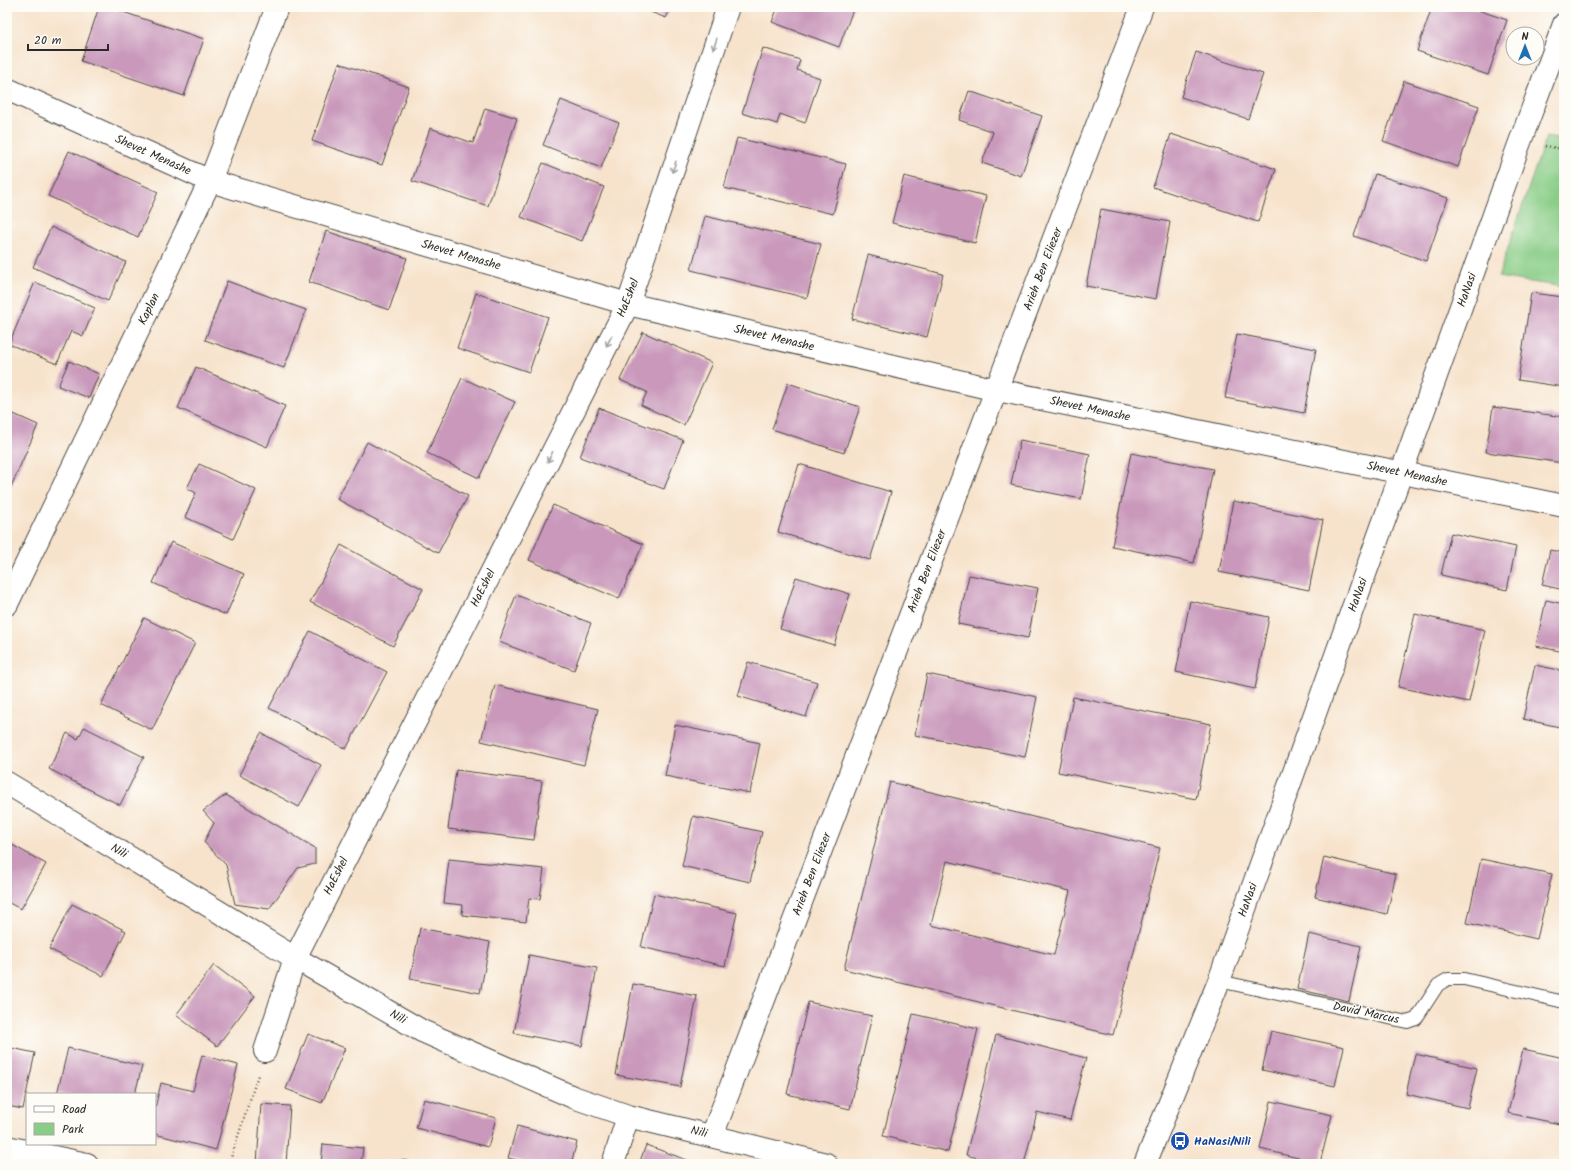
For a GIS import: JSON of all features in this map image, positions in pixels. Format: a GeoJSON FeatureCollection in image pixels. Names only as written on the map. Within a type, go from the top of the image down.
{"type":"FeatureCollection","features":[{"type":"Feature","properties":{"kind":"street","name":"Kaplan"},"geometry":{"type":"LineString","coordinates":[[7,604],[210,181],[277,7]]}},
{"type":"Feature","properties":{"kind":"street","name":"HaEshel"},"geometry":{"type":"LineString","coordinates":[[265,1051],[295,958],[628,304],[728,7]]}},
{"type":"Feature","properties":{"kind":"street","name":"Arieh Ben Eliezer"},"geometry":{"type":"LineString","coordinates":[[712,1136],[1142,7]]}},
{"type":"Feature","properties":{"kind":"street","name":"HaNasi"},"geometry":{"type":"LineString","coordinates":[[1146,1164],[1219,981],[1564,24]]}},
{"type":"Feature","properties":{"kind":"street","name":"Shevet Menashe"},"geometry":{"type":"LineString","coordinates":[[7,89],[210,181],[628,304],[997,390],[1564,506]]}},
{"type":"Feature","properties":{"kind":"street","name":"Nili"},"geometry":{"type":"LineString","coordinates":[[7,783],[295,958],[422,1031],[572,1097],[628,1116],[826,1164]]}},
{"type":"Feature","properties":{"kind":"street"},"geometry":{"type":"LineString","coordinates":[[613,1164],[628,1116]]}},
{"type":"Feature","properties":{"kind":"street"},"geometry":{"type":"LineString","coordinates":[[7,1147],[87,1164]]}},
{"type":"Feature","properties":{"kind":"lane","name":"David Marcus"},"geometry":{"type":"LineString","coordinates":[[1219,981],[1407,1022],[1416,1019],[1438,985],[1448,979],[1464,980],[1564,1002]]}},
{"type":"Feature","properties":{"kind":"path"},"geometry":{"type":"LineString","coordinates":[[230,1164],[265,1051]]}},
{"type":"Feature","properties":{"kind":"green space"},"geometry":{"type":"Polygon","coordinates":[[[1546,137],[1564,140],[1564,287],[1498,277],[1546,137]]]}},
{"type":"Feature","properties":{"kind":"building"},"geometry":{"type":"Polygon","coordinates":[[[99,7],[108,7],[204,39],[184,96],[81,61],[99,7]]]}},
{"type":"Feature","properties":{"kind":"building"},"geometry":{"type":"Polygon","coordinates":[[[638,7],[671,7],[666,18],[638,7]]]}},
{"type":"Feature","properties":{"kind":"building"},"geometry":{"type":"Polygon","coordinates":[[[778,7],[854,7],[839,47],[772,22],[778,7]]]}},
{"type":"Feature","properties":{"kind":"building"},"geometry":{"type":"Polygon","coordinates":[[[1432,7],[1469,7],[1507,20],[1488,75],[1417,51],[1432,7]]]}},
{"type":"Feature","properties":{"kind":"building"},"geometry":{"type":"Polygon","coordinates":[[[763,48],[800,60],[797,70],[820,78],[805,123],[780,114],[777,124],[742,113],[763,48]]]}},
{"type":"Feature","properties":{"kind":"building"},"geometry":{"type":"Polygon","coordinates":[[[1196,52],[1263,74],[1248,119],[1181,97],[1196,52]]]}},
{"type":"Feature","properties":{"kind":"building"},"geometry":{"type":"Polygon","coordinates":[[[339,63],[409,87],[382,165],[312,141],[339,63]]]}},
{"type":"Feature","properties":{"kind":"building"},"geometry":{"type":"Polygon","coordinates":[[[1404,81],[1479,106],[1458,167],[1383,141],[1404,81]]]}},
{"type":"Feature","properties":{"kind":"building"},"geometry":{"type":"Polygon","coordinates":[[[969,91],[1042,116],[1021,176],[982,163],[993,132],[959,120],[969,91]]]}},
{"type":"Feature","properties":{"kind":"building"},"geometry":{"type":"Polygon","coordinates":[[[561,100],[619,123],[601,168],[543,145],[561,100]]]}},
{"type":"Feature","properties":{"kind":"building"},"geometry":{"type":"Polygon","coordinates":[[[485,108],[517,118],[488,206],[412,181],[430,128],[473,143],[485,108]]]}},
{"type":"Feature","properties":{"kind":"building"},"geometry":{"type":"Polygon","coordinates":[[[1171,134],[1276,169],[1258,222],[1153,187],[1171,134]]]}},
{"type":"Feature","properties":{"kind":"building"},"geometry":{"type":"Polygon","coordinates":[[[737,138],[846,164],[833,214],[724,188],[737,138]]]}},
{"type":"Feature","properties":{"kind":"building"},"geometry":{"type":"Polygon","coordinates":[[[69,151],[158,192],[138,237],[48,196],[69,151]]]}},
{"type":"Feature","properties":{"kind":"building"},"geometry":{"type":"Polygon","coordinates":[[[543,163],[604,187],[582,241],[521,217],[543,163]]]}},
{"type":"Feature","properties":{"kind":"building"},"geometry":{"type":"Polygon","coordinates":[[[1375,174],[1448,198],[1426,261],[1354,236],[1375,174]]]}},
{"type":"Feature","properties":{"kind":"building"},"geometry":{"type":"Polygon","coordinates":[[[904,176],[986,196],[975,243],[892,223],[904,176]]]}},
{"type":"Feature","properties":{"kind":"building"},"geometry":{"type":"Polygon","coordinates":[[[1101,209],[1170,222],[1156,299],[1086,286],[1101,209]]]}},
{"type":"Feature","properties":{"kind":"building"},"geometry":{"type":"Polygon","coordinates":[[[705,216],[821,244],[807,298],[691,270],[705,216]]]}},
{"type":"Feature","properties":{"kind":"building"},"geometry":{"type":"Polygon","coordinates":[[[51,227],[126,262],[108,301],[33,267],[51,227]]]}},
{"type":"Feature","properties":{"kind":"building"},"geometry":{"type":"Polygon","coordinates":[[[326,231],[407,258],[389,310],[309,282],[326,231]]]}},
{"type":"Feature","properties":{"kind":"building"},"geometry":{"type":"Polygon","coordinates":[[[868,255],[943,274],[927,337],[852,319],[868,255]]]}},
{"type":"Feature","properties":{"kind":"building"},"geometry":{"type":"Polygon","coordinates":[[[227,281],[306,310],[284,368],[205,340],[227,281]]]}},
{"type":"Feature","properties":{"kind":"building"},"geometry":{"type":"Polygon","coordinates":[[[35,282],[95,308],[83,336],[71,331],[57,364],[9,344],[35,282]]]}},
{"type":"Feature","properties":{"kind":"building"},"geometry":{"type":"Polygon","coordinates":[[[476,293],[548,317],[529,372],[457,348],[476,293]]]}},
{"type":"Feature","properties":{"kind":"building"},"geometry":{"type":"Polygon","coordinates":[[[1531,293],[1564,297],[1564,387],[1518,380],[1531,293]]]}},
{"type":"Feature","properties":{"kind":"building"},"geometry":{"type":"Polygon","coordinates":[[[643,332],[712,363],[684,425],[641,405],[647,392],[620,380],[643,332]]]}},
{"type":"Feature","properties":{"kind":"building"},"geometry":{"type":"Polygon","coordinates":[[[1237,334],[1316,349],[1304,413],[1225,398],[1237,334]]]}},
{"type":"Feature","properties":{"kind":"building"},"geometry":{"type":"Polygon","coordinates":[[[69,361],[99,374],[89,398],[58,386],[69,361]]]}},
{"type":"Feature","properties":{"kind":"building"},"geometry":{"type":"Polygon","coordinates":[[[196,367],[285,406],[267,447],[178,408],[196,367]]]}},
{"type":"Feature","properties":{"kind":"building"},"geometry":{"type":"Polygon","coordinates":[[[462,378],[515,402],[479,478],[427,453],[462,378]]]}},
{"type":"Feature","properties":{"kind":"building"},"geometry":{"type":"Polygon","coordinates":[[[788,383],[860,407],[844,453],[772,429],[788,383]]]}},
{"type":"Feature","properties":{"kind":"building"},"geometry":{"type":"Polygon","coordinates":[[[1493,407],[1564,417],[1563,463],[1486,452],[1493,407]]]}},
{"type":"Feature","properties":{"kind":"building"},"geometry":{"type":"Polygon","coordinates":[[[599,408],[683,440],[664,489],[580,457],[599,408]]]}},
{"type":"Feature","properties":{"kind":"building"},"geometry":{"type":"Polygon","coordinates":[[[7,411],[38,425],[10,489],[7,488],[7,411]]]}},
{"type":"Feature","properties":{"kind":"building"},"geometry":{"type":"Polygon","coordinates":[[[1020,440],[1090,454],[1081,499],[1011,485],[1020,440]]]}},
{"type":"Feature","properties":{"kind":"building"},"geometry":{"type":"Polygon","coordinates":[[[367,442],[468,496],[438,553],[337,499],[367,442]]]}},
{"type":"Feature","properties":{"kind":"building"},"geometry":{"type":"Polygon","coordinates":[[[1131,453],[1213,469],[1194,563],[1112,546],[1131,453]]]}},
{"type":"Feature","properties":{"kind":"building"},"geometry":{"type":"Polygon","coordinates":[[[199,464],[256,490],[233,539],[185,517],[196,493],[187,488],[199,464]]]}},
{"type":"Feature","properties":{"kind":"building"},"geometry":{"type":"Polygon","coordinates":[[[799,464],[891,492],[870,560],[778,532],[799,464]]]}},
{"type":"Feature","properties":{"kind":"building"},"geometry":{"type":"Polygon","coordinates":[[[1233,501],[1323,520],[1309,590],[1219,572],[1233,501]]]}},
{"type":"Feature","properties":{"kind":"building"},"geometry":{"type":"Polygon","coordinates":[[[553,505],[643,544],[619,599],[529,560],[553,505]]]}},
{"type":"Feature","properties":{"kind":"building"},"geometry":{"type":"Polygon","coordinates":[[[1451,533],[1516,547],[1507,590],[1441,575],[1451,533]]]}},
{"type":"Feature","properties":{"kind":"building"},"geometry":{"type":"Polygon","coordinates":[[[171,542],[244,574],[226,615],[153,583],[171,542]]]}},
{"type":"Feature","properties":{"kind":"building"},"geometry":{"type":"Polygon","coordinates":[[[341,545],[423,589],[393,646],[310,602],[341,545]]]}},
{"type":"Feature","properties":{"kind":"building"},"geometry":{"type":"Polygon","coordinates":[[[1550,550],[1564,553],[1564,590],[1542,585],[1550,550]]]}},
{"type":"Feature","properties":{"kind":"building"},"geometry":{"type":"Polygon","coordinates":[[[969,575],[1038,588],[1028,638],[958,624],[969,575]]]}},
{"type":"Feature","properties":{"kind":"building"},"geometry":{"type":"Polygon","coordinates":[[[796,577],[850,594],[834,645],[780,629],[796,577]]]}},
{"type":"Feature","properties":{"kind":"building"},"geometry":{"type":"Polygon","coordinates":[[[516,595],[591,623],[574,670],[499,642],[516,595]]]}},
{"type":"Feature","properties":{"kind":"building"},"geometry":{"type":"Polygon","coordinates":[[[1546,600],[1564,604],[1564,652],[1536,646],[1546,600]]]}},
{"type":"Feature","properties":{"kind":"building"},"geometry":{"type":"Polygon","coordinates":[[[1190,601],[1269,617],[1255,689],[1176,672],[1190,601]]]}},
{"type":"Feature","properties":{"kind":"building"},"geometry":{"type":"Polygon","coordinates":[[[1415,614],[1485,630],[1469,702],[1398,687],[1415,614]]]}},
{"type":"Feature","properties":{"kind":"building"},"geometry":{"type":"Polygon","coordinates":[[[144,618],[195,643],[152,730],[101,705],[144,618]]]}},
{"type":"Feature","properties":{"kind":"building"},"geometry":{"type":"Polygon","coordinates":[[[310,631],[387,672],[346,749],[269,708],[310,631]]]}},
{"type":"Feature","properties":{"kind":"building"},"geometry":{"type":"Polygon","coordinates":[[[748,662],[817,682],[806,717],[738,696],[748,662]]]}},
{"type":"Feature","properties":{"kind":"building"},"geometry":{"type":"Polygon","coordinates":[[[1535,665],[1564,671],[1564,728],[1523,719],[1535,665]]]}},
{"type":"Feature","properties":{"kind":"building"},"geometry":{"type":"Polygon","coordinates":[[[927,674],[1037,697],[1025,757],[915,735],[927,674]]]}},
{"type":"Feature","properties":{"kind":"building"},"geometry":{"type":"Polygon","coordinates":[[[495,685],[598,709],[584,765],[481,741],[495,685]]]}},
{"type":"Feature","properties":{"kind":"building"},"geometry":{"type":"Polygon","coordinates":[[[1073,697],[1211,724],[1196,799],[1058,772],[1073,697]]]}},
{"type":"Feature","properties":{"kind":"building"},"geometry":{"type":"Polygon","coordinates":[[[675,725],[760,743],[750,793],[665,776],[675,725]]]}},
{"type":"Feature","properties":{"kind":"building"},"geometry":{"type":"Polygon","coordinates":[[[84,727],[144,757],[120,805],[49,769],[67,733],[78,739],[84,727]]]}},
{"type":"Feature","properties":{"kind":"building"},"geometry":{"type":"Polygon","coordinates":[[[261,733],[321,765],[299,807],[239,775],[261,733]]]}},
{"type":"Feature","properties":{"kind":"building"},"geometry":{"type":"Polygon","coordinates":[[[456,770],[542,781],[534,840],[448,829],[456,770]]]}},
{"type":"Feature","properties":{"kind":"building"},"geometry":{"type":"Polygon","coordinates":[[[890,782],[1160,848],[1113,1035],[844,969],[890,782]],[[947,861],[931,925],[1054,955],[1070,891],[947,861]]]}},
{"type":"Feature","properties":{"kind":"building"},"geometry":{"type":"Polygon","coordinates":[[[226,795],[315,848],[315,864],[298,868],[269,909],[235,904],[226,865],[204,842],[214,823],[203,811],[226,795]]]}},
{"type":"Feature","properties":{"kind":"building"},"geometry":{"type":"Polygon","coordinates":[[[693,816],[762,832],[750,882],[682,866],[693,816]]]}},
{"type":"Feature","properties":{"kind":"building"},"geometry":{"type":"Polygon","coordinates":[[[7,842],[46,864],[21,909],[7,902],[7,842]]]}},
{"type":"Feature","properties":{"kind":"building"},"geometry":{"type":"Polygon","coordinates":[[[1324,857],[1396,874],[1387,914],[1315,897],[1324,857]]]}},
{"type":"Feature","properties":{"kind":"building"},"geometry":{"type":"Polygon","coordinates":[[[449,859],[544,869],[540,899],[529,898],[526,922],[462,915],[463,905],[444,903],[449,859]]]}},
{"type":"Feature","properties":{"kind":"building"},"geometry":{"type":"Polygon","coordinates":[[[1481,859],[1552,874],[1537,939],[1467,923],[1481,859]]]}},
{"type":"Feature","properties":{"kind":"building"},"geometry":{"type":"Polygon","coordinates":[[[654,894],[737,913],[725,966],[641,947],[654,894]]]}},
{"type":"Feature","properties":{"kind":"building"},"geometry":{"type":"Polygon","coordinates":[[[72,904],[126,931],[103,976],[49,949],[72,904]]]}},
{"type":"Feature","properties":{"kind":"building"},"geometry":{"type":"Polygon","coordinates":[[[420,928],[490,942],[480,993],[410,979],[420,928]]]}},
{"type":"Feature","properties":{"kind":"building"},"geometry":{"type":"Polygon","coordinates":[[[1309,934],[1361,946],[1349,1001],[1297,989],[1309,934]]]}},
{"type":"Feature","properties":{"kind":"building"},"geometry":{"type":"Polygon","coordinates":[[[529,955],[597,968],[582,1046],[514,1033],[529,955]]]}},
{"type":"Feature","properties":{"kind":"building"},"geometry":{"type":"Polygon","coordinates":[[[214,965],[255,996],[217,1046],[176,1015],[214,965]]]}},
{"type":"Feature","properties":{"kind":"building"},"geometry":{"type":"Polygon","coordinates":[[[633,984],[697,996],[680,1087],[616,1075],[633,984]]]}},
{"type":"Feature","properties":{"kind":"building"},"geometry":{"type":"Polygon","coordinates":[[[808,1002],[872,1016],[850,1109],[787,1094],[808,1002]]]}},
{"type":"Feature","properties":{"kind":"building"},"geometry":{"type":"Polygon","coordinates":[[[913,1014],[978,1029],[948,1152],[883,1136],[913,1014]]]}},
{"type":"Feature","properties":{"kind":"building"},"geometry":{"type":"Polygon","coordinates":[[[1271,1031],[1344,1047],[1335,1086],[1262,1070],[1271,1031]]]}},
{"type":"Feature","properties":{"kind":"building"},"geometry":{"type":"Polygon","coordinates":[[[308,1034],[345,1048],[322,1103],[286,1089],[308,1034]]]}},
{"type":"Feature","properties":{"kind":"building"},"geometry":{"type":"Polygon","coordinates":[[[996,1035],[1086,1058],[1070,1120],[1037,1112],[1024,1164],[1002,1164],[966,1155],[996,1035]]]}},
{"type":"Feature","properties":{"kind":"building"},"geometry":{"type":"Polygon","coordinates":[[[7,1047],[35,1053],[23,1109],[7,1106],[7,1047]]]}},
{"type":"Feature","properties":{"kind":"building"},"geometry":{"type":"Polygon","coordinates":[[[68,1048],[142,1066],[135,1093],[57,1093],[68,1048]]]}},
{"type":"Feature","properties":{"kind":"building"},"geometry":{"type":"Polygon","coordinates":[[[1523,1049],[1564,1058],[1564,1125],[1508,1113],[1523,1049]]]}},
{"type":"Feature","properties":{"kind":"building"},"geometry":{"type":"Polygon","coordinates":[[[1415,1054],[1477,1068],[1468,1108],[1406,1094],[1415,1054]]]}},
{"type":"Feature","properties":{"kind":"building"},"geometry":{"type":"Polygon","coordinates":[[[202,1055],[238,1065],[216,1150],[156,1134],[156,1104],[161,1083],[193,1091],[202,1055]]]}},
{"type":"Feature","properties":{"kind":"building"},"geometry":{"type":"Polygon","coordinates":[[[424,1099],[496,1118],[488,1147],[416,1128],[424,1099]]]}},
{"type":"Feature","properties":{"kind":"building"},"geometry":{"type":"Polygon","coordinates":[[[1271,1101],[1332,1115],[1320,1163],[1260,1149],[1271,1101]]]}},
{"type":"Feature","properties":{"kind":"building"},"geometry":{"type":"Polygon","coordinates":[[[261,1104],[290,1106],[286,1164],[257,1164],[261,1104]]]}},
{"type":"Feature","properties":{"kind":"building"},"geometry":{"type":"Polygon","coordinates":[[[517,1126],[577,1142],[571,1164],[533,1164],[508,1158],[517,1126]]]}},
{"type":"Feature","properties":{"kind":"building"},"geometry":{"type":"Polygon","coordinates":[[[323,1144],[363,1148],[361,1164],[321,1164],[323,1144]]]}},
{"type":"Feature","properties":{"kind":"building"},"geometry":{"type":"Polygon","coordinates":[[[646,1145],[698,1164],[639,1164],[646,1145]]]}},
{"type":"Feature","properties":{"kind":"building"},"geometry":{"type":"Polygon","coordinates":[[[401,1160],[420,1163],[401,1164],[401,1160]]]}},
{"type":"Feature","properties":{"kind":"place","name":"HaNasi/Nili"},"geometry":{"type":"Point","coordinates":[1180,1141]}}]}
